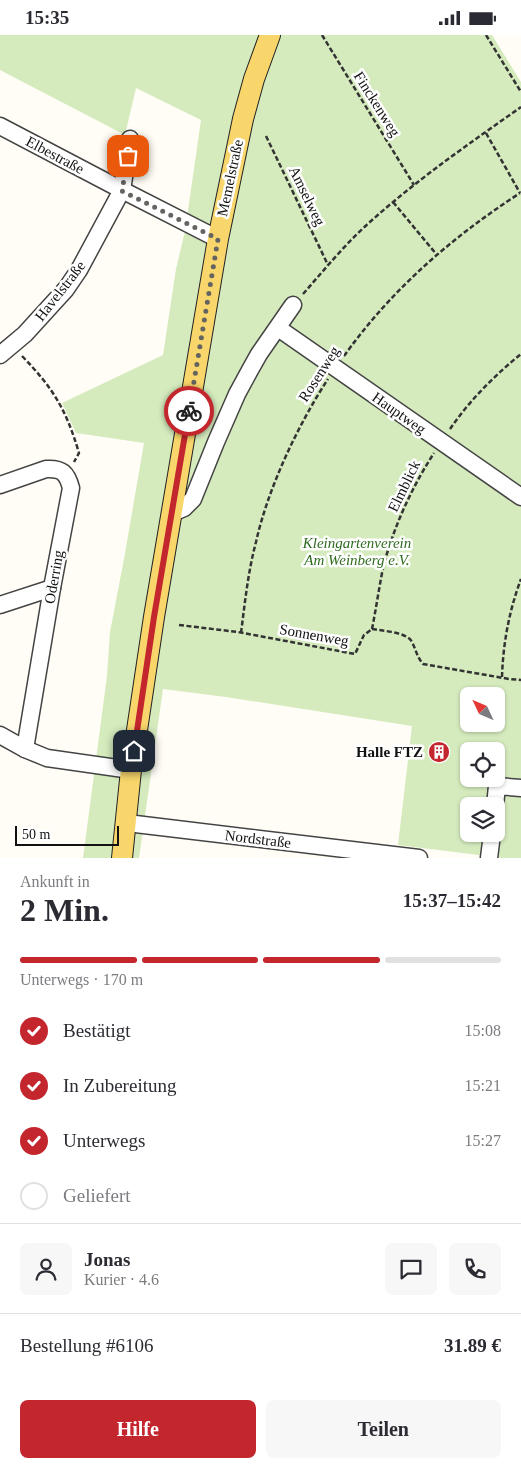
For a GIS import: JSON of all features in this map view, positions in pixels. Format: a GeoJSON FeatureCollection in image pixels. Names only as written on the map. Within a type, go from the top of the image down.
{"type":"FeatureCollection","features":[{"type":"Feature","properties":{"kind":"main road","name":"Memelstraße"},"geometry":{"type":"LineString","coordinates":[[122,858],[131,769],[154,617],[218,239],[243,119],[254,79],[270,35]]}},
{"type":"Feature","properties":{"kind":"street","name":"Elbestraße"},"geometry":{"type":"LineString","coordinates":[[0,126],[122,191],[218,239]]}},
{"type":"Feature","properties":{"kind":"street","name":"Havelstraße"},"geometry":{"type":"LineString","coordinates":[[6,350],[25,334],[66,289],[90,251],[122,191],[130,139]]}},
{"type":"Feature","properties":{"kind":"street"},"geometry":{"type":"LineString","coordinates":[[172,513],[184,508],[193,499],[237,394],[259,355],[293,305]]}},
{"type":"Feature","properties":{"kind":"street","name":"Hauptweg"},"geometry":{"type":"LineString","coordinates":[[278,328],[521,497]]}},
{"type":"Feature","properties":{"kind":"street"},"geometry":{"type":"LineString","coordinates":[[0,485],[46,469],[59,470],[64,473]]}},
{"type":"Feature","properties":{"kind":"street","name":"Oderring"},"geometry":{"type":"LineString","coordinates":[[25,749],[71,488],[64,473]]}},
{"type":"Feature","properties":{"kind":"street"},"geometry":{"type":"LineString","coordinates":[[0,605],[52,588]]}},
{"type":"Feature","properties":{"kind":"street"},"geometry":{"type":"LineString","coordinates":[[0,735],[25,749],[47,758],[131,769]]}},
{"type":"Feature","properties":{"kind":"street"},"geometry":{"type":"LineString","coordinates":[[496,797],[497,786],[521,789]]}},
{"type":"Feature","properties":{"kind":"street","name":"Nordstraße"},"geometry":{"type":"LineString","coordinates":[[127,823],[419,858]]}},
{"type":"Feature","properties":{"kind":"street"},"geometry":{"type":"LineString","coordinates":[[489,858],[491,842]]}},
{"type":"Feature","properties":{"kind":"path","name":"Finckenweg"},"geometry":{"type":"LineString","coordinates":[[322,35],[414,185]]}},
{"type":"Feature","properties":{"kind":"path"},"geometry":{"type":"LineString","coordinates":[[486,35],[521,92]]}},
{"type":"Feature","properties":{"kind":"path"},"geometry":{"type":"LineString","coordinates":[[293,305],[358,233],[393,202],[521,107]]}},
{"type":"Feature","properties":{"kind":"path"},"geometry":{"type":"LineString","coordinates":[[486,132],[521,194]]}},
{"type":"Feature","properties":{"kind":"path","name":"Amselweg"},"geometry":{"type":"LineString","coordinates":[[266,136],[328,266]]}},
{"type":"Feature","properties":{"kind":"path","name":"Rosenweg"},"geometry":{"type":"LineString","coordinates":[[239,632],[249,572],[265,510],[285,459],[315,399],[335,368],[375,315],[398,291],[437,255],[493,211],[521,194]]}},
{"type":"Feature","properties":{"kind":"path"},"geometry":{"type":"LineString","coordinates":[[393,202],[437,255]]}},
{"type":"Feature","properties":{"kind":"path"},"geometry":{"type":"LineString","coordinates":[[6,350],[44,380],[63,409],[79,453],[64,473]]}},
{"type":"Feature","properties":{"kind":"path","name":"Elmblick"},"geometry":{"type":"LineString","coordinates":[[372,629],[391,543],[408,502],[427,464],[455,421],[492,380],[521,354]]}},
{"type":"Feature","properties":{"kind":"path"},"geometry":{"type":"LineString","coordinates":[[502,677],[506,633],[521,579]]}},
{"type":"Feature","properties":{"kind":"path"},"geometry":{"type":"LineString","coordinates":[[179,625],[239,632]]}},
{"type":"Feature","properties":{"kind":"path"},"geometry":{"type":"LineString","coordinates":[[372,629],[406,635],[412,640],[419,659],[423,664],[521,679]]}},
{"type":"Feature","properties":{"kind":"path","name":"Sonnenweg"},"geometry":{"type":"LineString","coordinates":[[239,632],[355,654],[364,635],[372,629]]}},
{"type":"Feature","properties":{"kind":"green space","name":"Kleingartenverein Am Weinberg e.V."},"geometry":{"type":"Polygon","coordinates":[[[0,35],[492,35],[521,82],[521,858],[503,858],[398,845],[412,726],[163,689],[139,858],[83,858],[107,676],[110,632],[144,443],[76,433],[62,403],[163,355],[176,269],[185,231],[201,120],[136,88],[125,135],[0,70],[0,35]]]}},
{"type":"Feature","properties":{"kind":"way so far"},"geometry":{"type":"LineString","coordinates":[[128,156],[122,191],[218,239],[189,411]]}},
{"type":"Feature","properties":{"kind":"place","name":"Halle FTZ"},"geometry":{"type":"Point","coordinates":[439,752]}},
{"type":"Feature","properties":{"kind":"route"},"geometry":{"type":"LineString","coordinates":[[134,751],[154,617],[189,411]]}}]}
